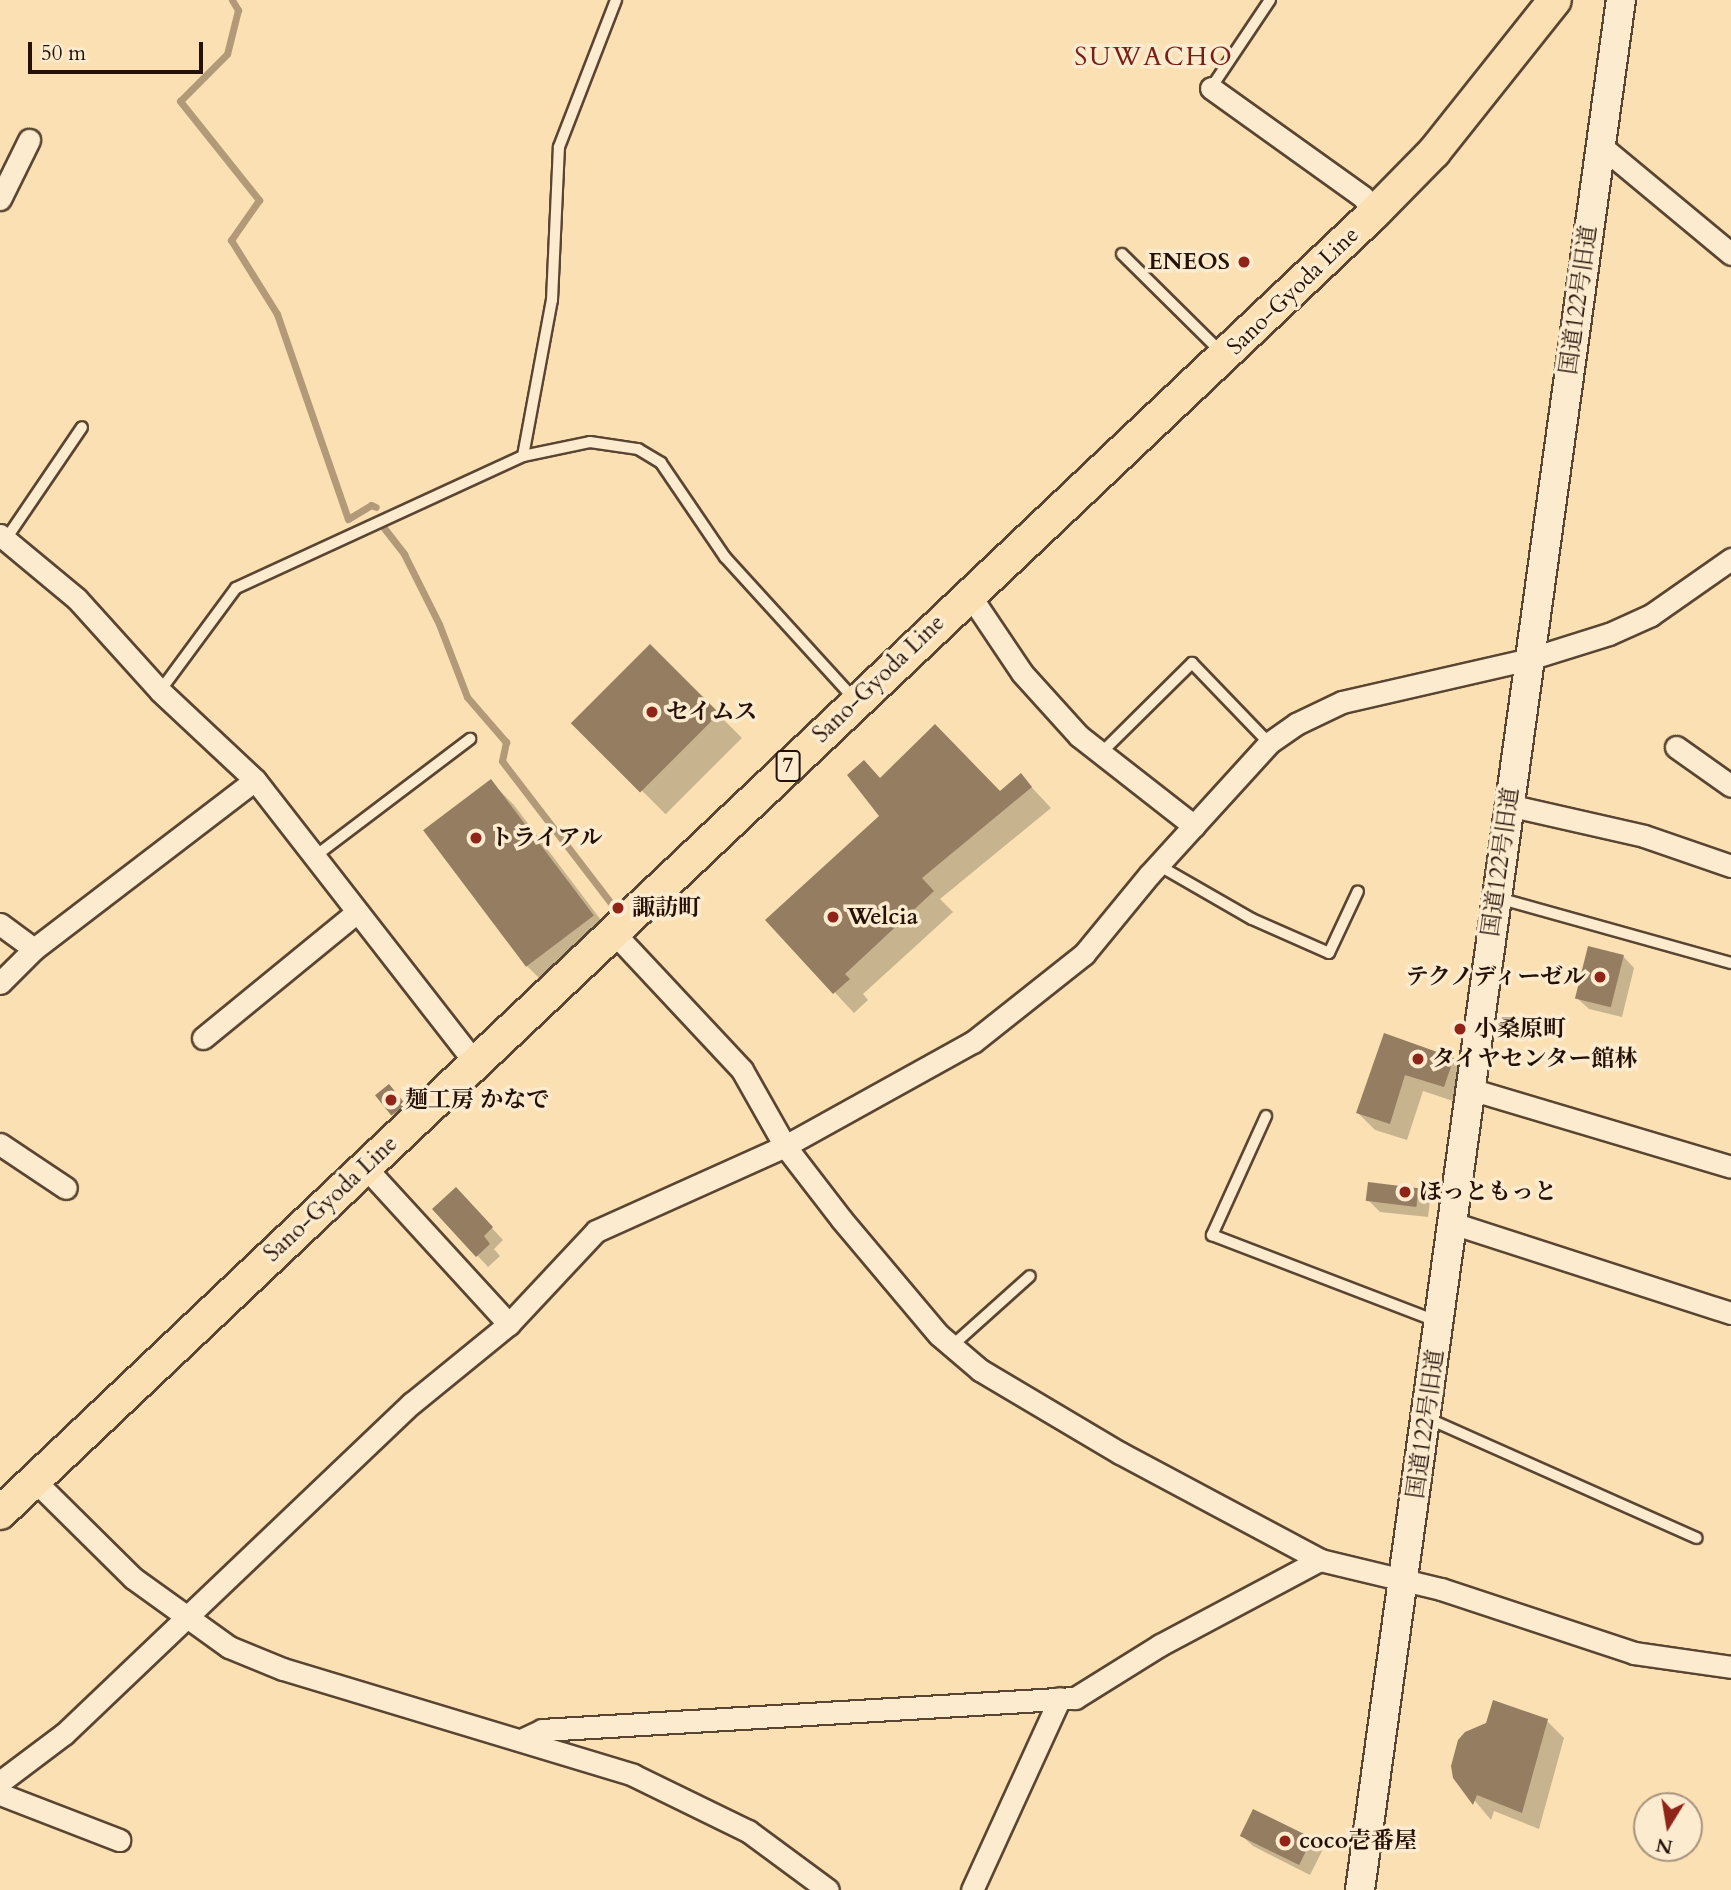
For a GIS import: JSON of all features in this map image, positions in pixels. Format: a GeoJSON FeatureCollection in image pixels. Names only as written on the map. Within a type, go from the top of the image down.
{"type":"FeatureCollection","features":[{"type":"Feature","properties":{"kind":"main road","name":"Sano-Gyoda Line"},"geometry":{"type":"LineString","coordinates":[[12,1495],[614,933],[1374,213],[1434,152],[1555,0]]}},
{"type":"Feature","properties":{"kind":"street","name":"国道122号旧道"},"geometry":{"type":"LineString","coordinates":[[1360,1890],[1405,1580],[1508,805],[1622,0]]}},
{"type":"Feature","properties":{"kind":"street"},"geometry":{"type":"LineString","coordinates":[[1211,88],[1363,197],[1374,213]]}},
{"type":"Feature","properties":{"kind":"street"},"geometry":{"type":"LineString","coordinates":[[0,199],[29,140]]}},
{"type":"Feature","properties":{"kind":"street"},"geometry":{"type":"LineString","coordinates":[[1601,146],[1731,254]]}},
{"type":"Feature","properties":{"kind":"street"},"geometry":{"type":"LineString","coordinates":[[2,540],[77,599],[160,691],[255,780],[475,1063]]}},
{"type":"Feature","properties":{"kind":"street"},"geometry":{"type":"LineString","coordinates":[[0,1782],[64,1734],[412,1403],[509,1324],[596,1231],[785,1146],[973,1042],[1046,988],[1084,954],[1158,865],[1269,743],[1342,702],[1529,659],[1651,615],[1727,571]]}},
{"type":"Feature","properties":{"kind":"street"},"geometry":{"type":"LineString","coordinates":[[969,594],[1022,673],[1099,755],[1194,826]]}},
{"type":"Feature","properties":{"kind":"street"},"geometry":{"type":"LineString","coordinates":[[1676,747],[1731,786]]}},
{"type":"Feature","properties":{"kind":"street"},"geometry":{"type":"LineString","coordinates":[[0,983],[34,949],[255,780]]}},
{"type":"Feature","properties":{"kind":"street"},"geometry":{"type":"LineString","coordinates":[[1508,805],[1644,836],[1731,866]]}},
{"type":"Feature","properties":{"kind":"street"},"geometry":{"type":"LineString","coordinates":[[203,1038],[357,912]]}},
{"type":"Feature","properties":{"kind":"street"},"geometry":{"type":"LineString","coordinates":[[0,924],[34,949]]}},
{"type":"Feature","properties":{"kind":"street"},"geometry":{"type":"LineString","coordinates":[[614,933],[742,1070],[785,1146],[939,1335],[980,1370],[1120,1453],[1320,1560],[1405,1580],[1634,1653],[1731,1667]]}},
{"type":"Feature","properties":{"kind":"street"},"geometry":{"type":"LineString","coordinates":[[1470,1089],[1731,1167]]}},
{"type":"Feature","properties":{"kind":"street"},"geometry":{"type":"LineString","coordinates":[[0,1144],[66,1188]]}},
{"type":"Feature","properties":{"kind":"street"},"geometry":{"type":"LineString","coordinates":[[365,1167],[509,1324]]}},
{"type":"Feature","properties":{"kind":"street"},"geometry":{"type":"LineString","coordinates":[[1452,1223],[1731,1312]]}},
{"type":"Feature","properties":{"kind":"street"},"geometry":{"type":"LineString","coordinates":[[12,1495],[132,1578],[186,1620],[229,1647],[283,1668],[633,1775],[748,1831],[828,1890]]}},
{"type":"Feature","properties":{"kind":"street"},"geometry":{"type":"LineString","coordinates":[[521,1740],[542,1730],[1075,1698],[1160,1644],[1320,1560]]}},
{"type":"Feature","properties":{"kind":"street"},"geometry":{"type":"LineString","coordinates":[[972,1890],[1060,1698]]}},
{"type":"Feature","properties":{"kind":"street"},"geometry":{"type":"LineString","coordinates":[[0,1794],[119,1840]]}},
{"type":"Feature","properties":{"kind":"lane"},"geometry":{"type":"LineString","coordinates":[[523,456],[552,300],[559,147],[616,0]]}},
{"type":"Feature","properties":{"kind":"lane"},"geometry":{"type":"LineString","coordinates":[[1211,88],[1270,0]]}},
{"type":"Feature","properties":{"kind":"lane"},"geometry":{"type":"LineString","coordinates":[[1122,254],[1225,355]]}},
{"type":"Feature","properties":{"kind":"lane"},"geometry":{"type":"LineString","coordinates":[[2,540],[82,426]]}},
{"type":"Feature","properties":{"kind":"lane"},"geometry":{"type":"LineString","coordinates":[[160,691],[236,588],[374,521],[523,456],[590,442],[638,449],[660,463],[725,557],[856,701]]}},
{"type":"Feature","properties":{"kind":"lane"},"geometry":{"type":"LineString","coordinates":[[1099,755],[1192,663],[1269,743]]}},
{"type":"Feature","properties":{"kind":"lane"},"geometry":{"type":"LineString","coordinates":[[314,857],[470,739]]}},
{"type":"Feature","properties":{"kind":"lane"},"geometry":{"type":"LineString","coordinates":[[1158,865],[1252,919],[1329,953],[1358,891]]}},
{"type":"Feature","properties":{"kind":"lane"},"geometry":{"type":"LineString","coordinates":[[1496,897],[1731,963]]}},
{"type":"Feature","properties":{"kind":"lane"},"geometry":{"type":"LineString","coordinates":[[1266,1116],[1212,1235],[1439,1322]]}},
{"type":"Feature","properties":{"kind":"lane"},"geometry":{"type":"LineString","coordinates":[[953,1345],[1030,1276]]}},
{"type":"Feature","properties":{"kind":"lane"},"geometry":{"type":"LineString","coordinates":[[1427,1418],[1697,1538]]}},
{"type":"Feature","properties":{"kind":"building"},"geometry":{"type":"Polygon","coordinates":[[[650,644],[719,713],[640,792],[571,723],[650,644]]]}},
{"type":"Feature","properties":{"kind":"building"},"geometry":{"type":"Polygon","coordinates":[[[935,724],[1000,791],[1021,773],[1032,787],[922,878],[934,891],[845,974],[850,979],[833,994],[765,920],[879,816],[847,775],[864,760],[880,778],[935,724]]]}},
{"type":"Feature","properties":{"kind":"building"},"geometry":{"type":"Polygon","coordinates":[[[491,779],[594,916],[526,967],[423,830],[491,779]]]}},
{"type":"Feature","properties":{"kind":"building","name":"テクノディーゼル"},"geometry":{"type":"Polygon","coordinates":[[[1588,946],[1624,955],[1611,1007],[1575,998],[1588,946]]]}},
{"type":"Feature","properties":{"kind":"building"},"geometry":{"type":"Polygon","coordinates":[[[1384,1033],[1454,1058],[1444,1087],[1405,1075],[1390,1124],[1356,1113],[1384,1033]]]}},
{"type":"Feature","properties":{"kind":"building"},"geometry":{"type":"Polygon","coordinates":[[[389,1084],[405,1104],[391,1116],[375,1095],[389,1084]]]}},
{"type":"Feature","properties":{"kind":"building"},"geometry":{"type":"Polygon","coordinates":[[[1368,1182],[1419,1188],[1416,1207],[1366,1201],[1368,1182]]]}},
{"type":"Feature","properties":{"kind":"building"},"geometry":{"type":"Polygon","coordinates":[[[456,1187],[493,1227],[484,1236],[490,1244],[476,1257],[432,1209],[456,1187]]]}},
{"type":"Feature","properties":{"kind":"building"},"geometry":{"type":"Polygon","coordinates":[[[1493,1700],[1548,1719],[1522,1813],[1477,1795],[1473,1805],[1453,1778],[1451,1766],[1458,1740],[1465,1732],[1486,1723],[1493,1700]]]}},
{"type":"Feature","properties":{"kind":"building"},"geometry":{"type":"Polygon","coordinates":[[[1253,1809],[1312,1838],[1299,1865],[1240,1836],[1253,1809]]]}},
{"type":"Feature","properties":{"kind":"waterway"},"geometry":{"type":"LineString","coordinates":[[232,0],[238,10],[227,54],[180,101],[259,200],[231,240],[277,314],[348,519],[371,505],[376,507]]}},
{"type":"Feature","properties":{"kind":"waterway"},"geometry":{"type":"LineString","coordinates":[[384,528],[404,554],[439,624],[467,697],[506,742],[502,761],[611,903]]}},
{"type":"Feature","properties":{"kind":"place","name":"ENEOS"},"geometry":{"type":"Point","coordinates":[1244,262]}},
{"type":"Feature","properties":{"kind":"place","name":"セイムス"},"geometry":{"type":"Point","coordinates":[652,712]}},
{"type":"Feature","properties":{"kind":"place","name":"トライアル"},"geometry":{"type":"Point","coordinates":[476,838]}},
{"type":"Feature","properties":{"kind":"place","name":"諏訪町"},"geometry":{"type":"Point","coordinates":[618,908]}},
{"type":"Feature","properties":{"kind":"place","name":"Welcia"},"geometry":{"type":"Point","coordinates":[833,917]}},
{"type":"Feature","properties":{"kind":"place","name":"テクノディーゼル"},"geometry":{"type":"Point","coordinates":[1600,977]}},
{"type":"Feature","properties":{"kind":"place","name":"小桑原町"},"geometry":{"type":"Point","coordinates":[1460,1029]}},
{"type":"Feature","properties":{"kind":"place","name":"タイヤセンター館林"},"geometry":{"type":"Point","coordinates":[1418,1059]}},
{"type":"Feature","properties":{"kind":"place","name":"麺工房 かなで"},"geometry":{"type":"Point","coordinates":[391,1100]}},
{"type":"Feature","properties":{"kind":"place","name":"ほっともっと"},"geometry":{"type":"Point","coordinates":[1405,1192]}},
{"type":"Feature","properties":{"kind":"place","name":"coco壱番屋"},"geometry":{"type":"Point","coordinates":[1285,1841]}},
{"type":"Feature","properties":{"kind":"district","name":"SUWACHO"},"geometry":{"type":"Point","coordinates":[1154,57]}}]}
